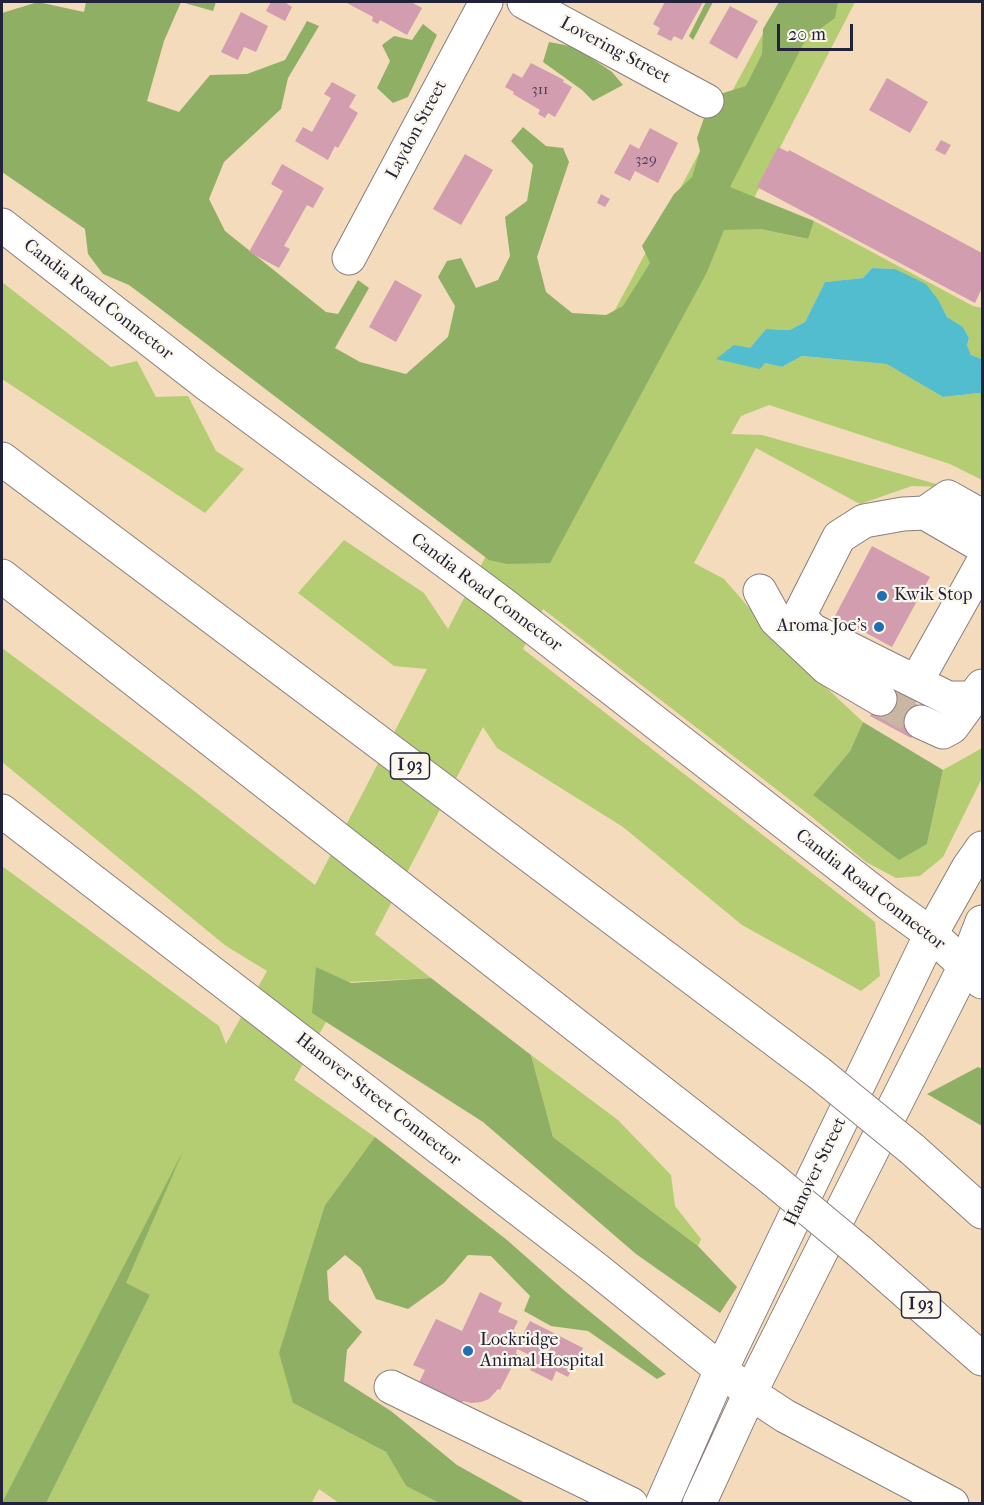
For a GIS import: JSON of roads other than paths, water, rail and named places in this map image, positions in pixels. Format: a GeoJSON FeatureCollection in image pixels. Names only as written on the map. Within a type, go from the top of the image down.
{"type":"FeatureCollection","features":[{"type":"Feature","properties":{"kind":"main road","name":"Laydon Street"},"geometry":{"type":"LineString","coordinates":[[349,258],[486,2]]}},
{"type":"Feature","properties":{"kind":"main road","name":"Lovering Street"},"geometry":{"type":"LineString","coordinates":[[524,2],[707,101]]}},
{"type":"Feature","properties":{"kind":"main road","name":"Candia Road Connector"},"geometry":{"type":"LineString","coordinates":[[2,225],[208,385],[499,601],[931,934],[974,974]]}},
{"type":"Feature","properties":{"kind":"main road","name":"I 93"},"geometry":{"type":"LineString","coordinates":[[2,459],[819,1073],[912,1149],[982,1195]]}},
{"type":"Feature","properties":{"kind":"main road"},"geometry":{"type":"LineString","coordinates":[[926,513],[948,497],[982,516]]}},
{"type":"Feature","properties":{"kind":"main road"},"geometry":{"type":"LineString","coordinates":[[978,692],[948,698],[812,630],[799,616],[839,537],[864,522],[903,514],[926,513],[982,546]]}},
{"type":"Feature","properties":{"kind":"main road"},"geometry":{"type":"LineString","coordinates":[[916,682],[982,564]]}},
{"type":"Feature","properties":{"kind":"main road","name":"I 93"},"geometry":{"type":"LineString","coordinates":[[2,576],[771,1178],[859,1251],[982,1359]]}},
{"type":"Feature","properties":{"kind":"main road"},"geometry":{"type":"LineString","coordinates":[[760,591],[776,620],[827,668],[880,699]]}},
{"type":"Feature","properties":{"kind":"main road"},"geometry":{"type":"LineString","coordinates":[[921,722],[943,732],[952,727],[978,692]]}},
{"type":"Feature","properties":{"kind":"main road","name":"Hanover Street Connector"},"geometry":{"type":"LineString","coordinates":[[2,812],[595,1268],[750,1393],[785,1416],[952,1503]]}},
{"type":"Feature","properties":{"kind":"main road","name":"Hanover Street"},"geometry":{"type":"LineString","coordinates":[[662,1503],[721,1370],[931,934],[982,848]]}},
{"type":"Feature","properties":{"kind":"main road"},"geometry":{"type":"LineString","coordinates":[[699,1503],[750,1393],[974,974],[982,922]]}},
{"type":"Feature","properties":{"kind":"main road"},"geometry":{"type":"LineString","coordinates":[[912,1149],[982,1212]]}},
{"type":"Feature","properties":{"kind":"main road"},"geometry":{"type":"LineString","coordinates":[[391,1387],[631,1503]]}},
{"type":"Feature","properties":{"kind":"water"},"geometry":{"type":"Polygon","coordinates":[[[872,268],[895,269],[926,284],[939,301],[947,317],[963,327],[969,338],[967,345],[971,355],[982,359],[982,394],[943,397],[887,364],[802,356],[782,367],[765,363],[760,369],[716,359],[734,345],[750,348],[766,329],[790,330],[805,322],[825,282],[863,278],[872,268]]]}},
{"type":"Feature","properties":{"kind":"tunnel"},"geometry":{"type":"LineString","coordinates":[[880,699],[921,722]]}},
{"type":"Feature","properties":{"kind":"place","name":"Kwik Stop"},"geometry":{"type":"Point","coordinates":[882,596]}},
{"type":"Feature","properties":{"kind":"place","name":"Aroma Joe's"},"geometry":{"type":"Point","coordinates":[879,627]}},
{"type":"Feature","properties":{"kind":"place","name":"Lockridge Animal Hospital"},"geometry":{"type":"Point","coordinates":[468,1351]}}]}
